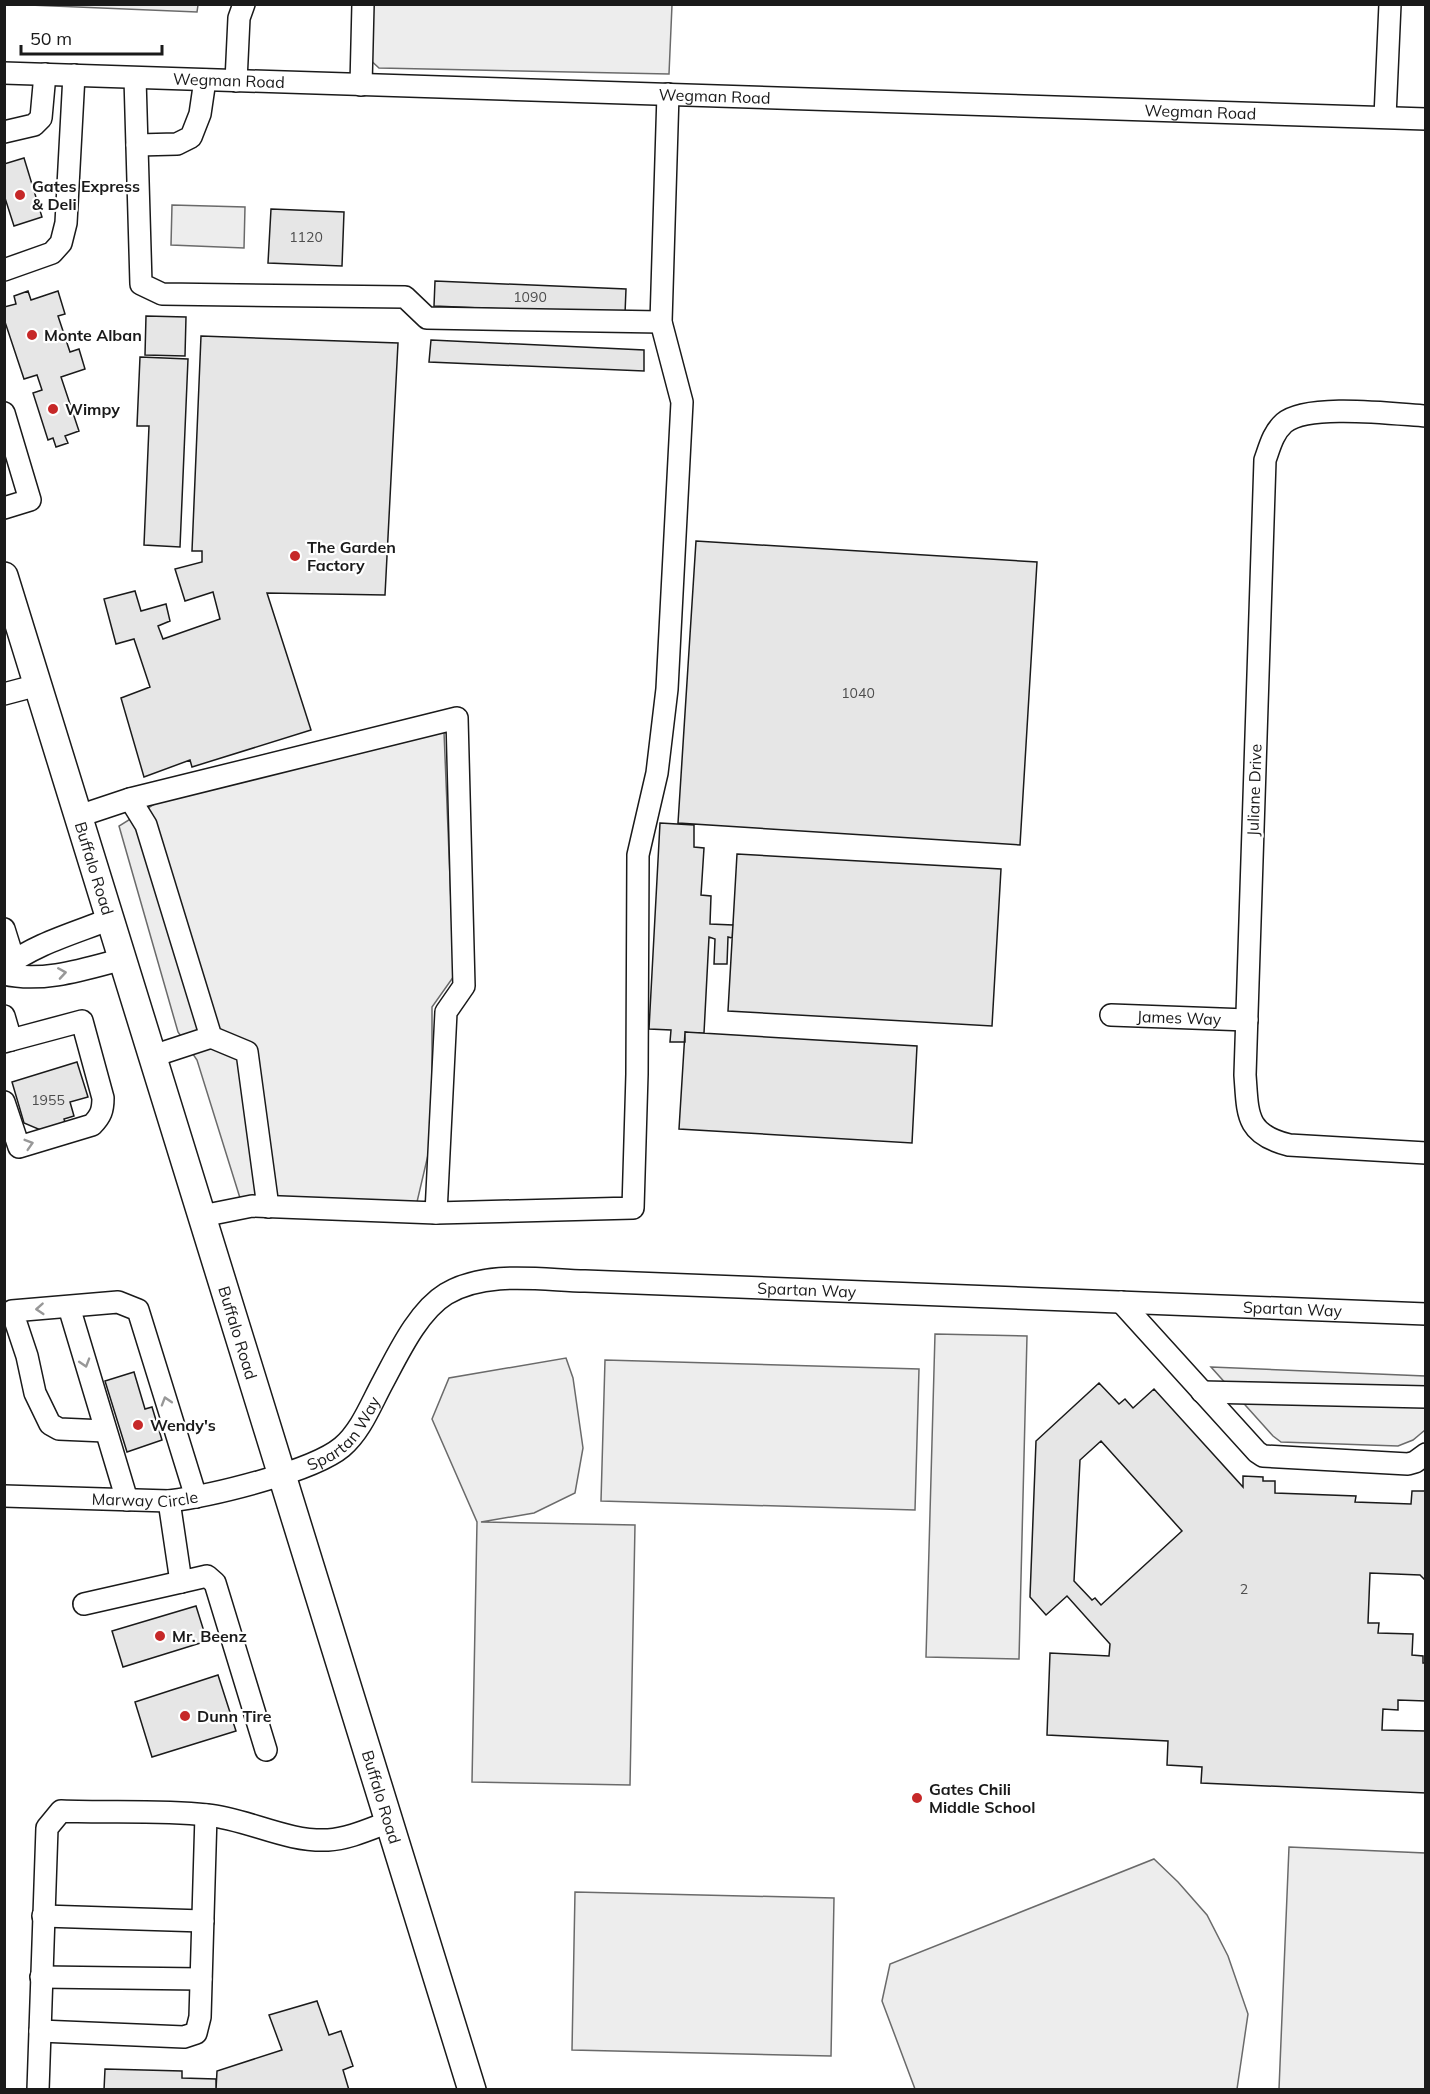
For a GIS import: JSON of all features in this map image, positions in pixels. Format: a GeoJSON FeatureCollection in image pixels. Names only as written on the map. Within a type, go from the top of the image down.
{"type":"FeatureCollection","features":[{"type":"Feature","properties":{"kind":"main road","name":"Buffalo Road"},"geometry":{"type":"LineString","coordinates":[[4,576],[472,2090]]}},
{"type":"Feature","properties":{"kind":"street"},"geometry":{"type":"LineString","coordinates":[[236,81],[239,18],[244,4]]}},
{"type":"Feature","properties":{"kind":"street"},"geometry":{"type":"LineString","coordinates":[[361,85],[363,4]]}},
{"type":"Feature","properties":{"kind":"street"},"geometry":{"type":"LineString","coordinates":[[1385,117],[1390,4]]}},
{"type":"Feature","properties":{"kind":"street","name":"Wegman Road"},"geometry":{"type":"LineString","coordinates":[[4,73],[1425,119]]}},
{"type":"Feature","properties":{"kind":"street"},"geometry":{"type":"LineString","coordinates":[[4,132],[34,126],[41,118],[45,74]]}},
{"type":"Feature","properties":{"kind":"street"},"geometry":{"type":"LineString","coordinates":[[4,270],[52,253],[61,243],[66,223],[74,75]]}},
{"type":"Feature","properties":{"kind":"street"},"geometry":{"type":"LineString","coordinates":[[135,78],[141,284],[162,294],[405,297],[427,318],[661,322]]}},
{"type":"Feature","properties":{"kind":"street"},"geometry":{"type":"LineString","coordinates":[[137,145],[177,144],[191,137],[200,114],[205,80]]}},
{"type":"Feature","properties":{"kind":"street"},"geometry":{"type":"LineString","coordinates":[[202,1216],[252,1206],[436,1213],[633,1208],[637,1063],[638,855],[657,773],[667,689],[682,402],[661,322],[668,94]]}},
{"type":"Feature","properties":{"kind":"street"},"geometry":{"type":"LineString","coordinates":[[4,413],[30,500],[4,508]]}},
{"type":"Feature","properties":{"kind":"street","name":"Juliane Drive"},"geometry":{"type":"LineString","coordinates":[[1425,416],[1306,413],[1285,422],[1272,438],[1265,460],[1245,1075],[1248,1113],[1256,1128],[1270,1140],[1289,1145],[1425,1153]]}},
{"type":"Feature","properties":{"kind":"street"},"geometry":{"type":"LineString","coordinates":[[4,694],[38,685]]}},
{"type":"Feature","properties":{"kind":"street"},"geometry":{"type":"LineString","coordinates":[[79,816],[130,799],[457,718],[464,986],[446,1012],[436,1213]]}},
{"type":"Feature","properties":{"kind":"street"},"geometry":{"type":"LineString","coordinates":[[130,799],[146,825],[211,1037]]}},
{"type":"Feature","properties":{"kind":"street"},"geometry":{"type":"LineString","coordinates":[[8,968],[64,937],[110,919]]}},
{"type":"Feature","properties":{"kind":"street"},"geometry":{"type":"LineString","coordinates":[[4,929],[8,968],[20,978],[85,969],[123,959]]}},
{"type":"Feature","properties":{"kind":"street","name":"James Way"},"geometry":{"type":"LineString","coordinates":[[1110,1015],[1247,1020]]}},
{"type":"Feature","properties":{"kind":"street"},"geometry":{"type":"LineString","coordinates":[[4,1016],[8,1041],[82,1021],[103,1098],[103,1107],[99,1118],[92,1125],[19,1148],[4,1102]]}},
{"type":"Feature","properties":{"kind":"street"},"geometry":{"type":"LineString","coordinates":[[153,1056],[211,1037],[247,1052],[268,1207]]}},
{"type":"Feature","properties":{"kind":"street","name":"Spartan Way"},"geometry":{"type":"LineString","coordinates":[[281,1474],[329,1457],[343,1446],[355,1434],[409,1335],[425,1315],[446,1294],[484,1281],[500,1279],[566,1281],[1425,1314]]}},
{"type":"Feature","properties":{"kind":"street"},"geometry":{"type":"LineString","coordinates":[[105,1431],[59,1429],[50,1424],[35,1393],[27,1356],[12,1311],[118,1302],[138,1310],[196,1497]]}},
{"type":"Feature","properties":{"kind":"street"},"geometry":{"type":"LineString","coordinates":[[1121,1302],[1263,1456],[1408,1464],[1415,1462],[1425,1454]]}},
{"type":"Feature","properties":{"kind":"street"},"geometry":{"type":"LineString","coordinates":[[69,1307],[127,1500]]}},
{"type":"Feature","properties":{"kind":"street"},"geometry":{"type":"LineString","coordinates":[[1202,1392],[1425,1397]]}},
{"type":"Feature","properties":{"kind":"street","name":"Marway Circle"},"geometry":{"type":"LineString","coordinates":[[4,1496],[169,1501],[196,1497],[281,1474]]}},
{"type":"Feature","properties":{"kind":"street"},"geometry":{"type":"LineString","coordinates":[[169,1501],[181,1582]]}},
{"type":"Feature","properties":{"kind":"street"},"geometry":{"type":"LineString","coordinates":[[84,1604],[207,1575],[215,1583],[266,1750]]}},
{"type":"Feature","properties":{"kind":"street"},"geometry":{"type":"LineString","coordinates":[[38,2090],[47,1828],[61,1811],[130,1811],[206,1815],[230,1818],[256,1828],[291,1836],[328,1840],[356,1834],[389,1822]]}},
{"type":"Feature","properties":{"kind":"street"},"geometry":{"type":"LineString","coordinates":[[40,2031],[184,2037],[196,2033],[200,2017],[206,1815]]}},
{"type":"Feature","properties":{"kind":"street"},"geometry":{"type":"LineString","coordinates":[[43,1916],[203,1921]]}},
{"type":"Feature","properties":{"kind":"street"},"geometry":{"type":"LineString","coordinates":[[41,1977],[201,1979]]}},
{"type":"Feature","properties":{"kind":"shaded area"},"geometry":{"type":"Polygon","coordinates":[[[5,4],[198,4],[198,5],[197,12],[5,4]]]}},
{"type":"Feature","properties":{"kind":"shaded area"},"geometry":{"type":"Polygon","coordinates":[[[368,5],[672,5],[669,74],[379,68],[366,56],[368,5]]]}},
{"type":"Feature","properties":{"kind":"shaded area"},"geometry":{"type":"Polygon","coordinates":[[[172,205],[245,207],[244,248],[171,245],[172,205]]]}},
{"type":"Feature","properties":{"kind":"shaded area"},"geometry":{"type":"Polygon","coordinates":[[[444,732],[454,976],[432,1007],[432,1138],[417,1202],[240,1198],[197,1060],[178,1032],[119,826],[156,803],[444,732]]]}},
{"type":"Feature","properties":{"kind":"shaded area"},"geometry":{"type":"Polygon","coordinates":[[[935,1334],[1027,1336],[1019,1659],[926,1657],[935,1334]]]}},
{"type":"Feature","properties":{"kind":"shaded area"},"geometry":{"type":"Polygon","coordinates":[[[566,1358],[573,1378],[583,1448],[575,1493],[534,1513],[481,1522],[635,1525],[630,1785],[472,1782],[477,1522],[432,1419],[449,1378],[566,1358]]]}},
{"type":"Feature","properties":{"kind":"shaded area"},"geometry":{"type":"Polygon","coordinates":[[[605,1360],[919,1369],[915,1510],[601,1501],[605,1360]]]}},
{"type":"Feature","properties":{"kind":"shaded area"},"geometry":{"type":"Polygon","coordinates":[[[1211,1367],[1425,1376],[1425,1430],[1413,1440],[1398,1446],[1281,1442],[1211,1367]]]}},
{"type":"Feature","properties":{"kind":"shaded area"},"geometry":{"type":"Polygon","coordinates":[[[1289,1847],[1425,1853],[1425,2089],[1279,2089],[1289,1847]]]}},
{"type":"Feature","properties":{"kind":"shaded area"},"geometry":{"type":"Polygon","coordinates":[[[1154,1859],[1207,1915],[1228,1956],[1248,2014],[1237,2089],[915,2089],[882,2001],[890,1964],[1154,1859]]]}},
{"type":"Feature","properties":{"kind":"shaded area"},"geometry":{"type":"Polygon","coordinates":[[[575,1892],[834,1898],[831,2056],[572,2050],[575,1892]]]}},
{"type":"Feature","properties":{"kind":"building"},"geometry":{"type":"Polygon","coordinates":[[[24,158],[42,217],[14,226],[4,195],[4,164],[24,158]]]}},
{"type":"Feature","properties":{"kind":"building"},"geometry":{"type":"Polygon","coordinates":[[[271,209],[344,212],[342,266],[268,263],[271,209]]]}},
{"type":"Feature","properties":{"kind":"building"},"geometry":{"type":"Polygon","coordinates":[[[435,281],[626,289],[625,314],[434,306],[435,281]]]}},
{"type":"Feature","properties":{"kind":"building"},"geometry":{"type":"Polygon","coordinates":[[[28,291],[31,300],[58,291],[65,314],[58,316],[70,352],[79,349],[85,369],[61,377],[79,431],[65,436],[68,443],[56,447],[53,438],[48,440],[33,393],[42,390],[37,375],[24,379],[4,319],[4,307],[16,304],[14,296],[28,291]]]}},
{"type":"Feature","properties":{"kind":"building"},"geometry":{"type":"Polygon","coordinates":[[[146,316],[186,317],[185,356],[145,355],[146,316]]]}},
{"type":"Feature","properties":{"kind":"building","name":"The Garden Factory"},"geometry":{"type":"Polygon","coordinates":[[[201,336],[398,343],[385,595],[267,593],[311,730],[192,767],[190,760],[144,777],[121,698],[150,687],[134,639],[116,644],[104,599],[135,591],[141,611],[166,604],[170,621],[158,626],[163,639],[220,619],[213,592],[185,601],[175,569],[202,562],[202,551],[192,551],[201,336]]]}},
{"type":"Feature","properties":{"kind":"building"},"geometry":{"type":"Polygon","coordinates":[[[431,340],[644,350],[644,371],[429,362],[431,340]]]}},
{"type":"Feature","properties":{"kind":"building"},"geometry":{"type":"Polygon","coordinates":[[[140,357],[188,359],[180,547],[144,545],[149,426],[137,426],[140,357]]]}},
{"type":"Feature","properties":{"kind":"building"},"geometry":{"type":"Polygon","coordinates":[[[696,541],[1037,562],[1020,845],[678,823],[696,541]]]}},
{"type":"Feature","properties":{"kind":"building"},"geometry":{"type":"Polygon","coordinates":[[[660,823],[694,825],[694,847],[704,848],[701,895],[711,896],[710,924],[733,925],[732,938],[728,937],[727,964],[714,964],[715,939],[709,937],[704,1033],[685,1032],[685,1042],[670,1042],[671,1030],[649,1029],[660,823]]]}},
{"type":"Feature","properties":{"kind":"building"},"geometry":{"type":"Polygon","coordinates":[[[737,854],[1001,869],[992,1026],[728,1011],[737,854]]]}},
{"type":"Feature","properties":{"kind":"building"},"geometry":{"type":"Polygon","coordinates":[[[685,1032],[917,1046],[912,1143],[679,1129],[685,1032]]]}},
{"type":"Feature","properties":{"kind":"building"},"geometry":{"type":"Polygon","coordinates":[[[77,1062],[88,1097],[70,1102],[74,1116],[64,1119],[67,1129],[50,1134],[24,1123],[12,1082],[77,1062]]]}},
{"type":"Feature","properties":{"kind":"building","name":"Wendy's"},"geometry":{"type":"Polygon","coordinates":[[[134,1372],[145,1409],[152,1407],[162,1440],[127,1452],[105,1381],[134,1372]]]}},
{"type":"Feature","properties":{"kind":"building","name":"Gates Chili Middle School"},"geometry":{"type":"Polygon","coordinates":[[[1099,1383],[1119,1404],[1125,1399],[1133,1408],[1154,1389],[1243,1487],[1243,1476],[1263,1477],[1263,1481],[1275,1481],[1275,1493],[1356,1496],[1355,1502],[1411,1504],[1412,1491],[1426,1491],[1426,1581],[1420,1575],[1370,1573],[1368,1623],[1379,1623],[1378,1633],[1413,1634],[1412,1655],[1423,1656],[1423,1663],[1426,1663],[1426,1701],[1398,1700],[1398,1710],[1383,1709],[1382,1730],[1426,1731],[1426,1793],[1201,1783],[1202,1767],[1167,1765],[1168,1741],[1047,1735],[1050,1653],[1109,1656],[1110,1644],[1067,1596],[1046,1615],[1030,1597],[1036,1441],[1099,1383]],[[1101,1441],[1080,1460],[1074,1581],[1092,1600],[1095,1598],[1101,1605],[1182,1531],[1101,1441]]]}},
{"type":"Feature","properties":{"kind":"building","name":"Mr. Beenz"},"geometry":{"type":"Polygon","coordinates":[[[196,1606],[207,1641],[123,1667],[112,1631],[196,1606]]]}},
{"type":"Feature","properties":{"kind":"building","name":"Dunn Tire"},"geometry":{"type":"Polygon","coordinates":[[[218,1675],[236,1731],[152,1757],[135,1702],[218,1675]]]}},
{"type":"Feature","properties":{"kind":"building"},"geometry":{"type":"Polygon","coordinates":[[[317,2001],[329,2035],[341,2031],[353,2066],[343,2070],[349,2090],[216,2090],[217,2071],[282,2050],[269,2015],[317,2001]]]}},
{"type":"Feature","properties":{"kind":"building"},"geometry":{"type":"Polygon","coordinates":[[[105,2069],[182,2071],[182,2078],[216,2079],[216,2090],[104,2090],[105,2069]]]}},
{"type":"Feature","properties":{"kind":"place","name":"Gates Express & Deli"},"geometry":{"type":"Point","coordinates":[20,195]}},
{"type":"Feature","properties":{"kind":"place","name":"Monte Alban"},"geometry":{"type":"Point","coordinates":[32,335]}},
{"type":"Feature","properties":{"kind":"place","name":"Wimpy"},"geometry":{"type":"Point","coordinates":[53,409]}},
{"type":"Feature","properties":{"kind":"place","name":"The Garden Factory"},"geometry":{"type":"Point","coordinates":[295,556]}},
{"type":"Feature","properties":{"kind":"place","name":"Wendy's"},"geometry":{"type":"Point","coordinates":[138,1425]}},
{"type":"Feature","properties":{"kind":"place","name":"Mr. Beenz"},"geometry":{"type":"Point","coordinates":[160,1636]}},
{"type":"Feature","properties":{"kind":"place","name":"Dunn Tire"},"geometry":{"type":"Point","coordinates":[185,1716]}},
{"type":"Feature","properties":{"kind":"place","name":"Gates Chili Middle School"},"geometry":{"type":"Point","coordinates":[917,1798]}}]}
